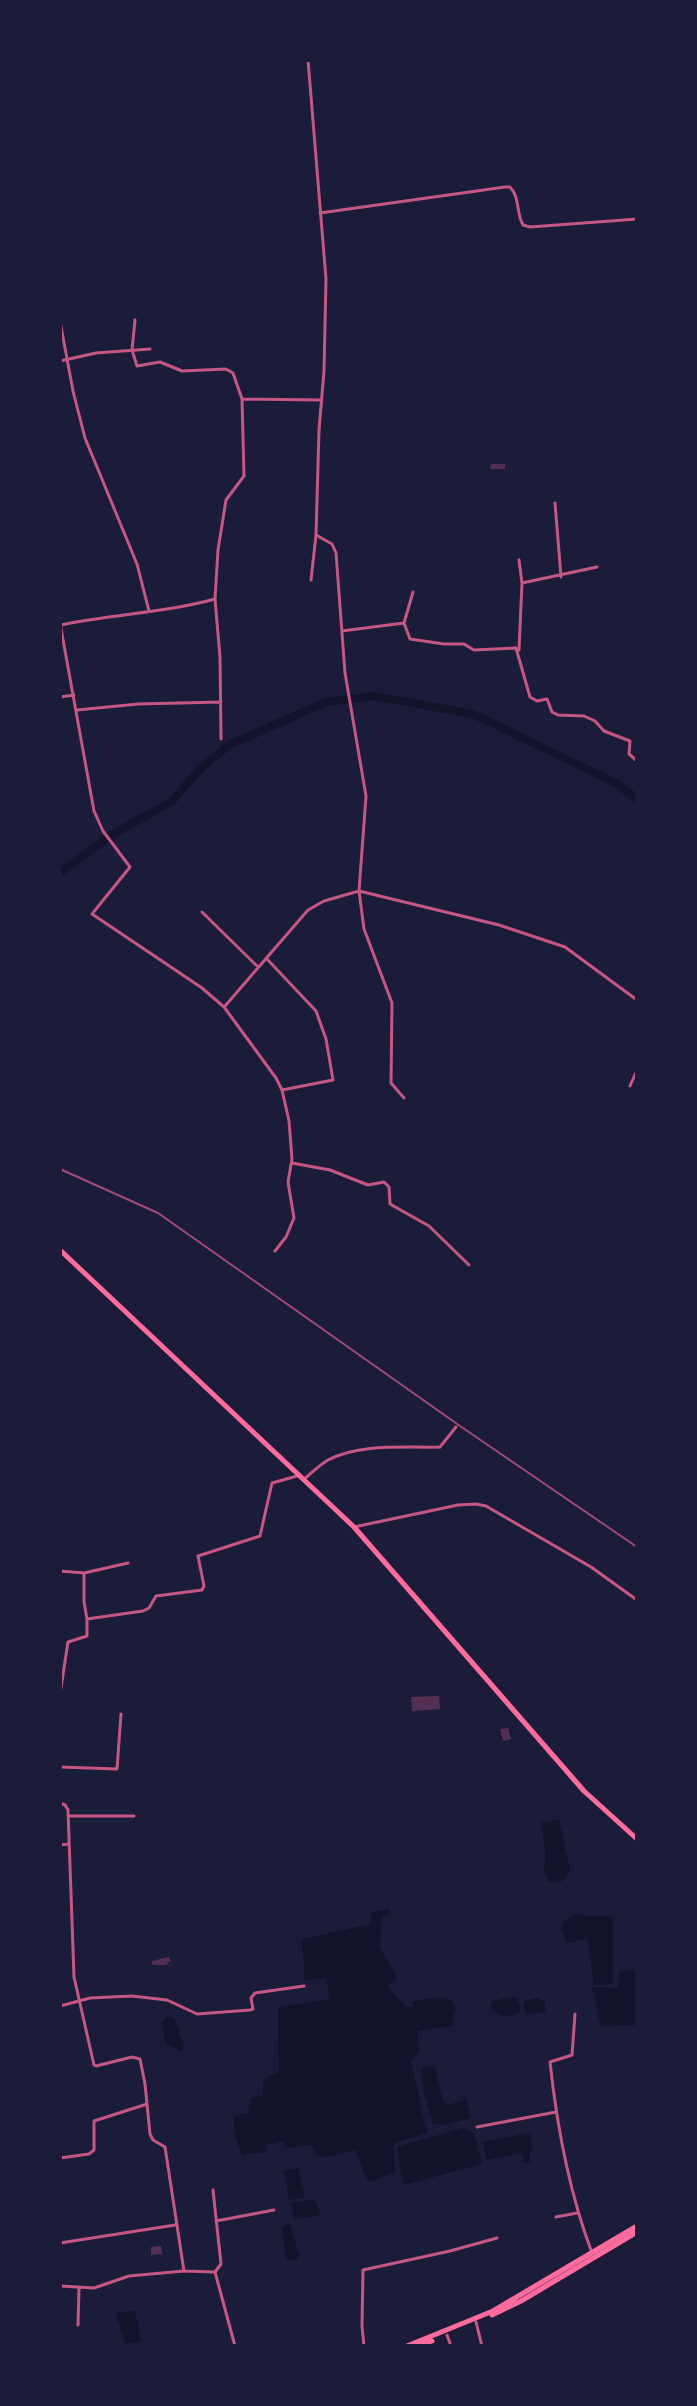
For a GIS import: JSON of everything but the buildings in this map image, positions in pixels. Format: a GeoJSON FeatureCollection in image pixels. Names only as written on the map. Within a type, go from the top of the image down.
{"type":"FeatureCollection","features":[{"type":"Feature","properties":{"kind":"highway"},"geometry":{"type":"LineString","coordinates":[[60,1250],[354,1527],[584,1791],[637,1839]]}},
{"type":"Feature","properties":{"kind":"highway"},"geometry":{"type":"LineString","coordinates":[[407,2346],[493,2311],[637,2229]]}},
{"type":"Feature","properties":{"kind":"highway"},"geometry":{"type":"LineString","coordinates":[[418,2346],[521,2301],[637,2229]]}},
{"type":"Feature","properties":{"kind":"street"},"geometry":{"type":"LineString","coordinates":[[308,60],[326,279],[316,535],[311,580]]}},
{"type":"Feature","properties":{"kind":"street"},"geometry":{"type":"LineString","coordinates":[[320,213],[510,187],[515,192],[520,219],[523,225],[530,227],[637,219]]}},
{"type":"Feature","properties":{"kind":"street"},"geometry":{"type":"LineString","coordinates":[[135,320],[132,350],[136,364],[160,362],[182,371],[230,370],[242,399],[244,476],[226,500],[218,550],[215,599],[221,739]]}},
{"type":"Feature","properties":{"kind":"street"},"geometry":{"type":"LineString","coordinates":[[60,321],[85,438],[137,564],[149,611]]}},
{"type":"Feature","properties":{"kind":"street"},"geometry":{"type":"LineString","coordinates":[[60,361],[96,353],[150,349]]}},
{"type":"Feature","properties":{"kind":"street"},"geometry":{"type":"LineString","coordinates":[[242,399],[322,400]]}},
{"type":"Feature","properties":{"kind":"street"},"geometry":{"type":"LineString","coordinates":[[555,503],[561,577]]}},
{"type":"Feature","properties":{"kind":"street"},"geometry":{"type":"LineString","coordinates":[[316,535],[332,544],[336,553],[347,688],[366,796],[359,891],[364,929],[392,1003],[391,1083],[404,1098]]}},
{"type":"Feature","properties":{"kind":"street"},"geometry":{"type":"LineString","coordinates":[[519,560],[522,583],[519,650],[524,684],[530,697],[537,701],[547,699],[552,712],[558,715],[584,716],[595,721],[604,731],[630,741],[629,754],[637,761]]}},
{"type":"Feature","properties":{"kind":"street"},"geometry":{"type":"LineString","coordinates":[[522,583],[597,567]]}},
{"type":"Feature","properties":{"kind":"street"},"geometry":{"type":"LineString","coordinates":[[413,592],[404,623],[410,639],[464,644],[474,650],[508,647],[519,650]]}},
{"type":"Feature","properties":{"kind":"street"},"geometry":{"type":"LineString","coordinates":[[215,599],[180,609],[60,624],[90,797],[103,831],[130,867],[92,914],[202,988],[224,1007],[282,1090],[289,1121],[292,1163],[287,1177],[294,1218],[286,1237],[275,1251]]}},
{"type":"Feature","properties":{"kind":"street"},"geometry":{"type":"LineString","coordinates":[[342,631],[404,623]]}},
{"type":"Feature","properties":{"kind":"street"},"geometry":{"type":"LineString","coordinates":[[60,697],[74,695]]}},
{"type":"Feature","properties":{"kind":"street"},"geometry":{"type":"LineString","coordinates":[[77,710],[138,704],[221,702]]}},
{"type":"Feature","properties":{"kind":"street"},"geometry":{"type":"LineString","coordinates":[[224,1007],[313,907],[359,891],[499,925],[565,947],[637,1000]]}},
{"type":"Feature","properties":{"kind":"street"},"geometry":{"type":"LineString","coordinates":[[202,912],[258,967]]}},
{"type":"Feature","properties":{"kind":"street"},"geometry":{"type":"LineString","coordinates":[[266,958],[316,1011],[326,1039],[333,1080],[282,1090]]}},
{"type":"Feature","properties":{"kind":"street"},"geometry":{"type":"LineString","coordinates":[[630,1086],[637,1070]]}},
{"type":"Feature","properties":{"kind":"street"},"geometry":{"type":"LineString","coordinates":[[292,1163],[330,1170],[368,1185],[384,1182],[389,1187],[390,1204],[429,1226],[469,1265]]}},
{"type":"Feature","properties":{"kind":"street"},"geometry":{"type":"LineString","coordinates":[[303,1480],[341,1455],[402,1447],[440,1447],[456,1427]]}},
{"type":"Feature","properties":{"kind":"street"},"geometry":{"type":"LineString","coordinates":[[87,1619],[143,1611],[149,1608],[156,1596],[203,1589],[198,1556],[261,1535],[272,1483],[297,1475]]}},
{"type":"Feature","properties":{"kind":"street"},"geometry":{"type":"LineString","coordinates":[[354,1527],[458,1505],[486,1506],[591,1567],[637,1600]]}},
{"type":"Feature","properties":{"kind":"street"},"geometry":{"type":"LineString","coordinates":[[60,1571],[84,1573],[128,1563]]}},
{"type":"Feature","properties":{"kind":"street"},"geometry":{"type":"LineString","coordinates":[[60,1694],[68,1642],[87,1636],[84,1573]]}},
{"type":"Feature","properties":{"kind":"street"},"geometry":{"type":"LineString","coordinates":[[60,1767],[117,1769],[121,1714]]}},
{"type":"Feature","properties":{"kind":"street"},"geometry":{"type":"LineString","coordinates":[[60,1803],[67,1807],[68,1816],[74,1977],[94,2065],[139,2058],[151,2138],[165,2147],[184,2271]]}},
{"type":"Feature","properties":{"kind":"street"},"geometry":{"type":"LineString","coordinates":[[68,1816],[134,1816]]}},
{"type":"Feature","properties":{"kind":"street"},"geometry":{"type":"LineString","coordinates":[[60,1845],[69,1844]]}},
{"type":"Feature","properties":{"kind":"street"},"geometry":{"type":"LineString","coordinates":[[60,2006],[79,2000],[119,1996],[157,1998],[197,2014],[250,2010],[253,2009],[251,1998],[255,1993],[304,1986]]}},
{"type":"Feature","properties":{"kind":"street"},"geometry":{"type":"LineString","coordinates":[[575,2014],[572,2055],[550,2062],[556,2112],[577,2213],[592,2253]]}},
{"type":"Feature","properties":{"kind":"street"},"geometry":{"type":"LineString","coordinates":[[60,2158],[89,2154],[94,2150],[94,2121],[147,2104]]}},
{"type":"Feature","properties":{"kind":"street"},"geometry":{"type":"LineString","coordinates":[[477,2127],[556,2112]]}},
{"type":"Feature","properties":{"kind":"street"},"geometry":{"type":"LineString","coordinates":[[213,2190],[221,2264],[215,2272]]}},
{"type":"Feature","properties":{"kind":"street"},"geometry":{"type":"LineString","coordinates":[[216,2221],[274,2210]]}},
{"type":"Feature","properties":{"kind":"street"},"geometry":{"type":"LineString","coordinates":[[556,2217],[577,2213]]}},
{"type":"Feature","properties":{"kind":"street"},"geometry":{"type":"LineString","coordinates":[[60,2243],[175,2225]]}},
{"type":"Feature","properties":{"kind":"street"},"geometry":{"type":"LineString","coordinates":[[364,2346],[363,2270],[497,2238]]}},
{"type":"Feature","properties":{"kind":"street"},"geometry":{"type":"LineString","coordinates":[[60,2286],[100,2287],[129,2276],[184,2271],[215,2272]]}},
{"type":"Feature","properties":{"kind":"street"},"geometry":{"type":"LineString","coordinates":[[215,2272],[235,2346]]}},
{"type":"Feature","properties":{"kind":"street"},"geometry":{"type":"LineString","coordinates":[[78,2325],[79,2288]]}},
{"type":"Feature","properties":{"kind":"street"},"geometry":{"type":"LineString","coordinates":[[476,2322],[482,2346]]}},
{"type":"Feature","properties":{"kind":"street"},"geometry":{"type":"LineString","coordinates":[[447,2335],[451,2346]]}},
{"type":"Feature","properties":{"kind":"shaded area"},"geometry":{"type":"Polygon","coordinates":[[[559,1820],[570,1869],[567,1876],[553,1883],[549,1882],[544,1871],[546,1856],[541,1823],[559,1820]]]}},
{"type":"Feature","properties":{"kind":"shaded area"},"geometry":{"type":"Polygon","coordinates":[[[389,1909],[390,1913],[382,1918],[380,1948],[397,1976],[388,1986],[405,2006],[413,2007],[414,2001],[439,1997],[453,2000],[456,2009],[452,2026],[417,2031],[419,2052],[411,2061],[427,2133],[394,2143],[395,2172],[370,2182],[366,2179],[356,2150],[326,2157],[316,2156],[311,2145],[286,2148],[283,2141],[265,2143],[267,2152],[242,2155],[234,2132],[234,2116],[248,2113],[251,2098],[263,2095],[263,2080],[279,2071],[278,2007],[330,1999],[326,1978],[305,1980],[302,1939],[371,1924],[371,1912],[389,1909]]]}},
{"type":"Feature","properties":{"kind":"shaded area"},"geometry":{"type":"Polygon","coordinates":[[[575,1915],[613,1917],[613,1984],[594,1985],[588,1938],[568,1943],[561,1930],[563,1922],[575,1915]]]}},
{"type":"Feature","properties":{"kind":"shaded area"},"geometry":{"type":"Polygon","coordinates":[[[637,1970],[637,2025],[601,2027],[592,1987],[618,1988],[619,1972],[637,1970]]]}},
{"type":"Feature","properties":{"kind":"shaded area"},"geometry":{"type":"Polygon","coordinates":[[[512,1997],[521,2006],[515,2014],[503,2016],[490,2006],[492,2001],[512,1997]]]}},
{"type":"Feature","properties":{"kind":"shaded area"},"geometry":{"type":"Polygon","coordinates":[[[537,1998],[545,2002],[545,2012],[528,2014],[524,2010],[524,2001],[537,1998]]]}},
{"type":"Feature","properties":{"kind":"shaded area"},"geometry":{"type":"Polygon","coordinates":[[[166,2017],[176,2022],[184,2042],[182,2051],[166,2044],[161,2022],[166,2017]]]}},
{"type":"Feature","properties":{"kind":"shaded area"},"geometry":{"type":"Polygon","coordinates":[[[429,2065],[435,2068],[443,2101],[448,2105],[466,2099],[471,2118],[445,2125],[433,2123],[424,2094],[421,2069],[429,2065]]]}},
{"type":"Feature","properties":{"kind":"shaded area"},"geometry":{"type":"Polygon","coordinates":[[[463,2128],[474,2134],[482,2164],[403,2185],[397,2147],[463,2128]]]}},
{"type":"Feature","properties":{"kind":"shaded area"},"geometry":{"type":"Polygon","coordinates":[[[529,2133],[533,2150],[530,2151],[530,2162],[524,2163],[521,2153],[487,2160],[483,2142],[529,2133]]]}},
{"type":"Feature","properties":{"kind":"shaded area"},"geometry":{"type":"Polygon","coordinates":[[[298,2168],[305,2197],[289,2200],[284,2170],[298,2168]]]}},
{"type":"Feature","properties":{"kind":"shaded area"},"geometry":{"type":"Polygon","coordinates":[[[315,2199],[320,2215],[294,2220],[291,2203],[315,2199]]]}},
{"type":"Feature","properties":{"kind":"shaded area"},"geometry":{"type":"Polygon","coordinates":[[[290,2224],[299,2256],[287,2261],[281,2227],[290,2224]]]}},
{"type":"Feature","properties":{"kind":"shaded area"},"geometry":{"type":"Polygon","coordinates":[[[135,2311],[141,2341],[125,2344],[116,2313],[135,2311]]]}},
{"type":"Feature","properties":{"kind":"waterway"},"geometry":{"type":"LineString","coordinates":[[60,873],[113,834],[171,802],[201,768],[229,745],[326,702],[374,696],[473,714],[616,783],[637,799]]}},
{"type":"Feature","properties":{"kind":"railway"},"geometry":{"type":"LineString","coordinates":[[60,1169],[158,1213],[637,1547]]}}]}
